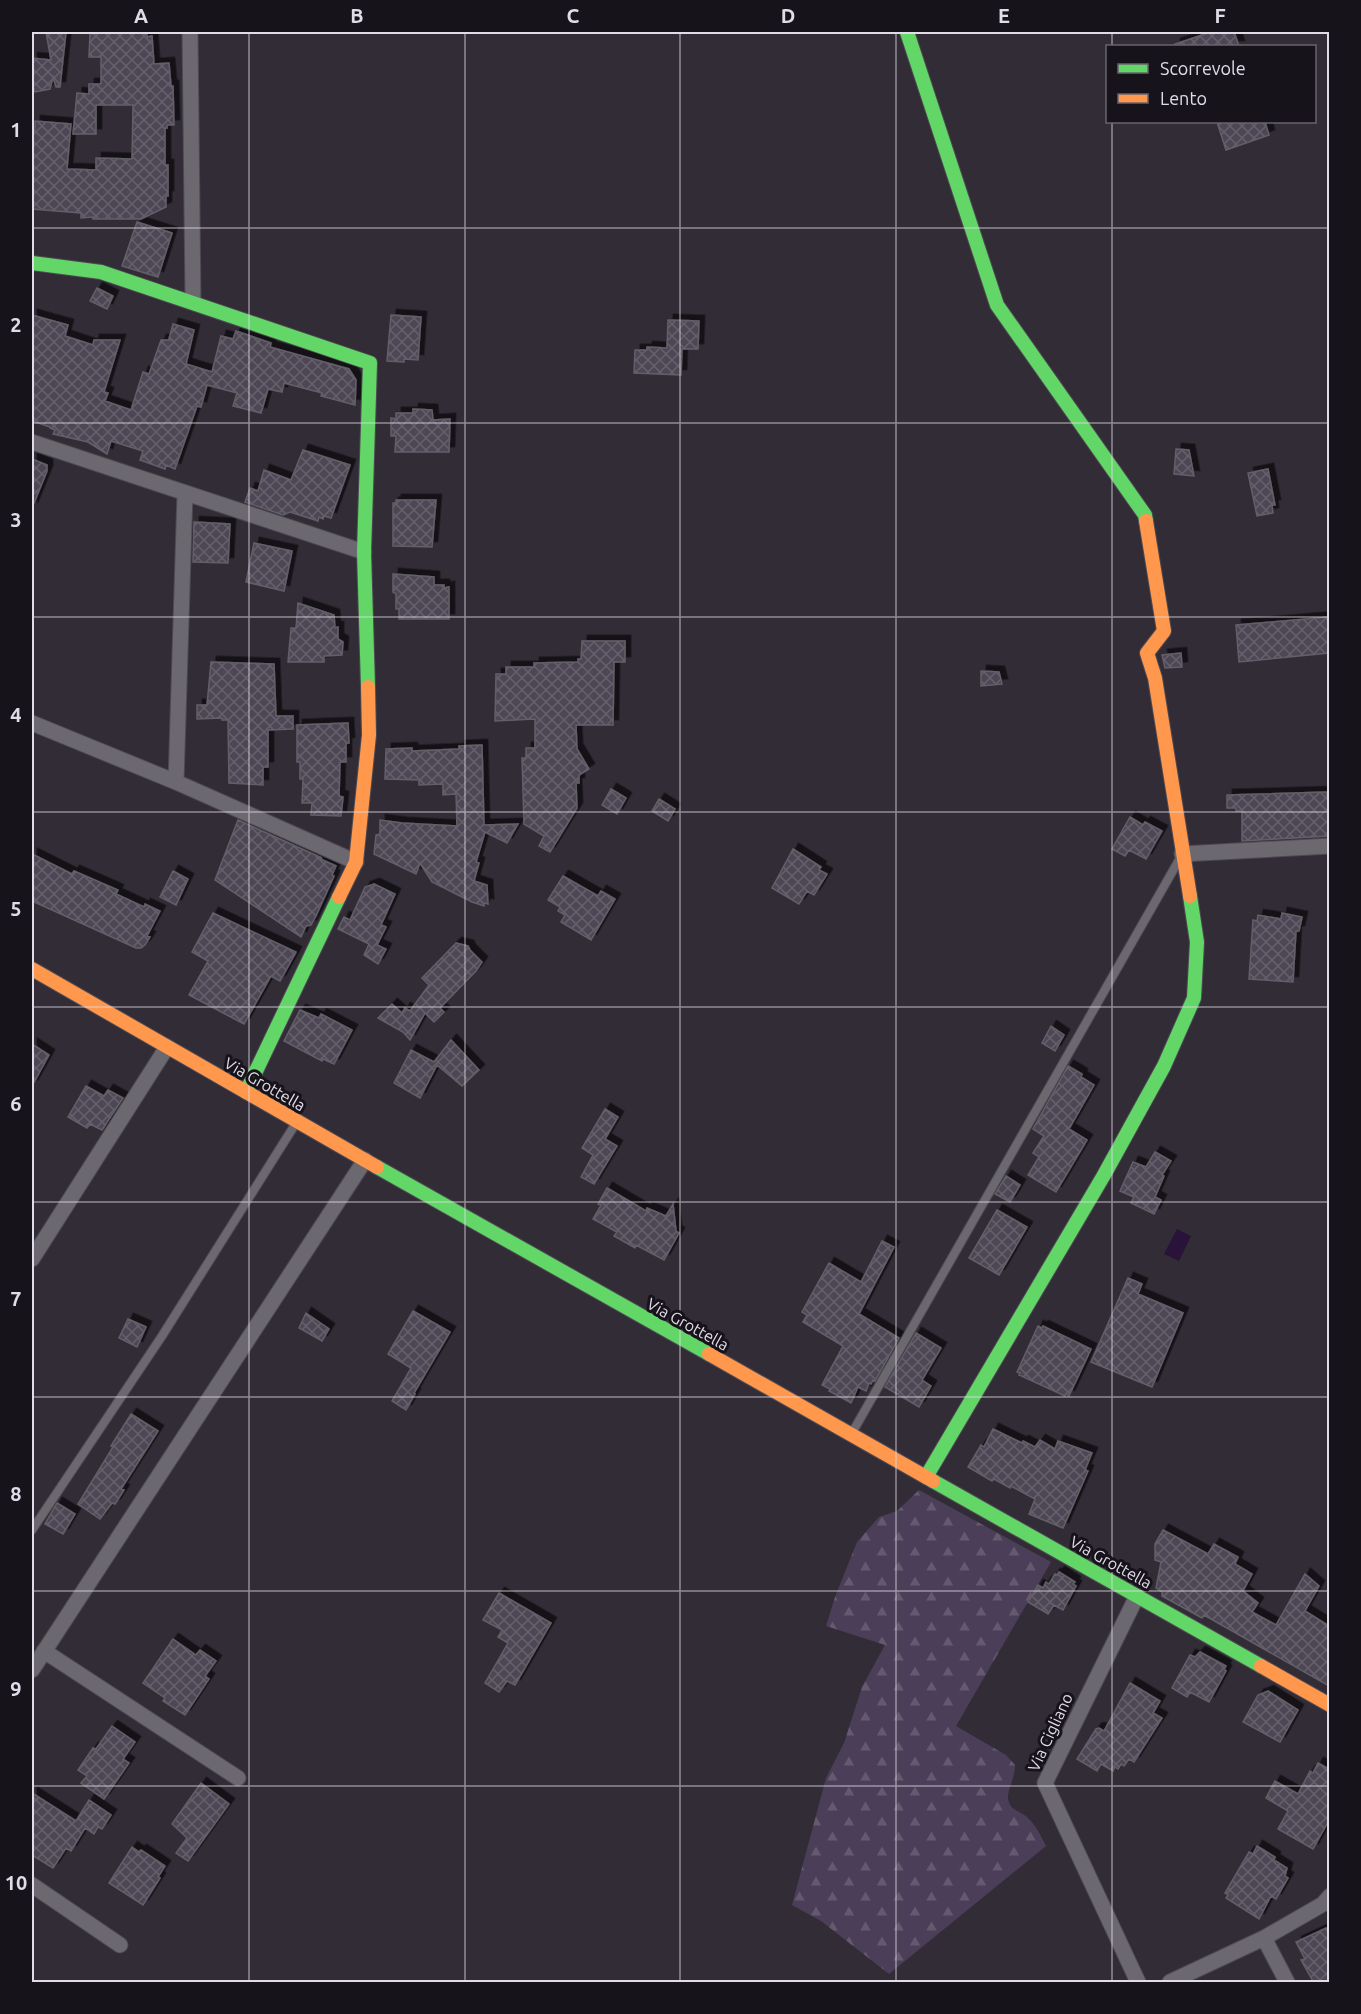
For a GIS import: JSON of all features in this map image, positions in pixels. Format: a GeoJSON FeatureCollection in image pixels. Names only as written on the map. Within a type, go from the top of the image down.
{"type":"FeatureCollection","features":[{"type":"Feature","properties":{"kind":"street"},"geometry":{"type":"LineString","coordinates":[[190,32],[193,303]]}},
{"type":"Feature","properties":{"kind":"street"},"geometry":{"type":"LineString","coordinates":[[907,32],[997,305],[1145,515],[1164,631],[1147,653],[1155,678],[1197,942],[1194,998],[1164,1066],[1104,1175],[926,1477]]}},
{"type":"Feature","properties":{"kind":"street"},"geometry":{"type":"LineString","coordinates":[[32,263],[101,272],[370,363],[364,552],[369,735],[356,862],[246,1092]]}},
{"type":"Feature","properties":{"kind":"street"},"geometry":{"type":"LineString","coordinates":[[32,442],[364,552]]}},
{"type":"Feature","properties":{"kind":"street"},"geometry":{"type":"LineString","coordinates":[[176,782],[185,493]]}},
{"type":"Feature","properties":{"kind":"street"},"geometry":{"type":"LineString","coordinates":[[32,723],[176,782],[356,862]]}},
{"type":"Feature","properties":{"kind":"street"},"geometry":{"type":"LineString","coordinates":[[1182,854],[1329,846]]}},
{"type":"Feature","properties":{"kind":"street","name":"Via Grottella"},"geometry":{"type":"LineString","coordinates":[[32,969],[1329,1705]]}},
{"type":"Feature","properties":{"kind":"street"},"geometry":{"type":"LineString","coordinates":[[32,1259],[167,1047]]}},
{"type":"Feature","properties":{"kind":"street"},"geometry":{"type":"LineString","coordinates":[[32,1670],[365,1160]]}},
{"type":"Feature","properties":{"kind":"street","name":"Via Cigliano"},"geometry":{"type":"LineString","coordinates":[[1137,1596],[1045,1783],[1138,1983]]}},
{"type":"Feature","properties":{"kind":"street"},"geometry":{"type":"LineString","coordinates":[[44,1651],[238,1778]]}},
{"type":"Feature","properties":{"kind":"street"},"geometry":{"type":"LineString","coordinates":[[32,1885],[120,1945]]}},
{"type":"Feature","properties":{"kind":"street"},"geometry":{"type":"LineString","coordinates":[[1170,1983],[1264,1938],[1323,1904],[1329,1896]]}},
{"type":"Feature","properties":{"kind":"street"},"geometry":{"type":"LineString","coordinates":[[1264,1938],[1287,1983]]}},
{"type":"Feature","properties":{"kind":"lane"},"geometry":{"type":"LineString","coordinates":[[851,1435],[1182,854]]}},
{"type":"Feature","properties":{"kind":"lane"},"geometry":{"type":"LineString","coordinates":[[32,1530],[162,1336],[297,1121]]}},
{"type":"Feature","properties":{"kind":"green space"},"geometry":{"type":"Polygon","coordinates":[[[919,1490],[1051,1562],[956,1726],[1006,1755],[1015,1765],[1008,1794],[1009,1802],[1033,1824],[1046,1846],[889,1974],[821,1921],[792,1905],[826,1778],[844,1743],[862,1687],[885,1645],[826,1626],[857,1542],[879,1517],[897,1511],[919,1490]]]}},
{"type":"Feature","properties":{"kind":"shaded area"},"geometry":{"type":"Polygon","coordinates":[[[1177,1229],[1191,1236],[1179,1261],[1164,1254],[1177,1229]]]}},
{"type":"Feature","properties":{"kind":"building"},"geometry":{"type":"Polygon","coordinates":[[[46,32],[66,32],[60,87],[56,87],[53,77],[50,89],[35,92],[32,83],[32,58],[51,60],[46,32]]]}},
{"type":"Feature","properties":{"kind":"building"},"geometry":{"type":"Polygon","coordinates":[[[147,32],[147,37],[152,36],[154,64],[169,63],[171,86],[173,86],[174,125],[167,125],[165,128],[168,196],[166,196],[166,207],[141,219],[81,218],[81,213],[32,209],[32,131],[35,131],[35,121],[71,124],[67,169],[96,170],[96,158],[132,159],[133,105],[96,105],[96,134],[73,134],[77,93],[89,94],[89,84],[101,84],[101,57],[89,57],[90,34],[147,32]]]}},
{"type":"Feature","properties":{"kind":"building"},"geometry":{"type":"Polygon","coordinates":[[[1211,32],[1234,32],[1239,45],[1175,45],[1211,32]]]}},
{"type":"Feature","properties":{"kind":"building"},"geometry":{"type":"Polygon","coordinates":[[[1217,123],[1265,123],[1269,135],[1226,150],[1217,123]]]}},
{"type":"Feature","properties":{"kind":"building"},"geometry":{"type":"Polygon","coordinates":[[[137,222],[172,233],[158,277],[122,266],[137,222]]]}},
{"type":"Feature","properties":{"kind":"building"},"geometry":{"type":"Polygon","coordinates":[[[97,288],[113,296],[107,309],[90,301],[97,288]]]}},
{"type":"Feature","properties":{"kind":"building"},"geometry":{"type":"Polygon","coordinates":[[[32,315],[68,325],[65,336],[93,345],[94,340],[120,340],[104,392],[108,393],[105,401],[131,410],[143,372],[149,374],[161,340],[173,340],[169,339],[173,324],[194,330],[186,364],[212,372],[221,336],[233,339],[236,331],[271,343],[270,347],[349,369],[356,380],[355,405],[284,383],[282,392],[268,389],[261,413],[233,406],[237,393],[207,385],[201,407],[197,406],[175,469],[166,465],[165,469],[140,460],[143,451],[111,441],[107,454],[88,442],[53,434],[55,430],[32,421],[32,315]]]}},
{"type":"Feature","properties":{"kind":"building"},"geometry":{"type":"Polygon","coordinates":[[[391,315],[421,317],[418,360],[387,361],[391,315]]]}},
{"type":"Feature","properties":{"kind":"building"},"geometry":{"type":"Polygon","coordinates":[[[668,320],[699,321],[698,349],[682,349],[681,375],[634,373],[635,350],[647,350],[647,347],[667,348],[668,320]]]}},
{"type":"Feature","properties":{"kind":"building"},"geometry":{"type":"Polygon","coordinates":[[[413,409],[432,410],[433,420],[450,419],[449,452],[395,452],[396,436],[391,436],[391,418],[396,419],[396,413],[413,413],[413,409]]]}},
{"type":"Feature","properties":{"kind":"building"},"geometry":{"type":"Polygon","coordinates":[[[1176,449],[1189,450],[1194,476],[1174,474],[1176,449]]]}},
{"type":"Feature","properties":{"kind":"building"},"geometry":{"type":"Polygon","coordinates":[[[303,450],[350,465],[331,518],[319,517],[318,521],[290,512],[283,515],[245,502],[250,488],[258,491],[264,470],[291,480],[303,450]]]}},
{"type":"Feature","properties":{"kind":"building"},"geometry":{"type":"Polygon","coordinates":[[[32,459],[47,465],[47,471],[32,508],[32,459]]]}},
{"type":"Feature","properties":{"kind":"building"},"geometry":{"type":"Polygon","coordinates":[[[1268,469],[1275,505],[1272,505],[1273,513],[1257,516],[1248,473],[1268,469]]]}},
{"type":"Feature","properties":{"kind":"building"},"geometry":{"type":"Polygon","coordinates":[[[396,500],[436,500],[432,547],[393,546],[393,503],[396,503],[396,500]]]}},
{"type":"Feature","properties":{"kind":"building"},"geometry":{"type":"Polygon","coordinates":[[[194,522],[230,524],[228,563],[193,562],[194,522]]]}},
{"type":"Feature","properties":{"kind":"building"},"geometry":{"type":"Polygon","coordinates":[[[254,543],[292,551],[284,591],[246,582],[254,543]]]}},
{"type":"Feature","properties":{"kind":"building"},"geometry":{"type":"Polygon","coordinates":[[[393,574],[434,577],[434,585],[449,587],[449,619],[399,619],[396,594],[393,592],[393,574]]]}},
{"type":"Feature","properties":{"kind":"building"},"geometry":{"type":"Polygon","coordinates":[[[298,603],[334,615],[335,628],[338,627],[338,639],[343,642],[342,655],[324,656],[324,662],[288,662],[291,628],[296,628],[298,603]]]}},
{"type":"Feature","properties":{"kind":"building"},"geometry":{"type":"Polygon","coordinates":[[[1329,617],[1329,653],[1239,662],[1236,625],[1329,617]]]}},
{"type":"Feature","properties":{"kind":"building"},"geometry":{"type":"Polygon","coordinates":[[[582,641],[625,641],[625,662],[614,662],[613,725],[576,725],[577,749],[589,769],[579,775],[579,783],[576,783],[577,808],[550,852],[539,846],[544,836],[524,824],[522,758],[526,758],[526,748],[535,748],[535,719],[495,721],[496,674],[506,674],[506,667],[534,667],[534,663],[578,662],[578,659],[581,659],[582,641]]]}},
{"type":"Feature","properties":{"kind":"building"},"geometry":{"type":"Polygon","coordinates":[[[1181,653],[1182,667],[1165,668],[1162,655],[1181,653]]]}},
{"type":"Feature","properties":{"kind":"building"},"geometry":{"type":"Polygon","coordinates":[[[211,662],[274,664],[276,716],[293,716],[293,729],[268,730],[268,767],[263,767],[263,785],[229,783],[228,720],[222,720],[222,718],[197,719],[197,705],[207,705],[211,662]]]}},
{"type":"Feature","properties":{"kind":"building"},"geometry":{"type":"Polygon","coordinates":[[[981,671],[999,672],[1002,684],[981,686],[981,671]]]}},
{"type":"Feature","properties":{"kind":"building"},"geometry":{"type":"Polygon","coordinates":[[[348,723],[349,743],[346,743],[346,762],[340,762],[339,796],[343,797],[341,816],[311,815],[312,803],[302,803],[303,779],[300,779],[300,762],[297,762],[297,725],[348,723]]]}},
{"type":"Feature","properties":{"kind":"building"},"geometry":{"type":"Polygon","coordinates":[[[482,745],[484,825],[518,824],[507,843],[485,832],[476,862],[479,863],[474,881],[487,885],[488,904],[484,903],[484,906],[432,882],[420,863],[416,874],[374,854],[376,835],[380,834],[380,820],[457,826],[456,794],[443,795],[443,784],[419,785],[419,780],[385,779],[386,749],[412,748],[412,751],[459,749],[459,746],[482,745]]]}},
{"type":"Feature","properties":{"kind":"building"},"geometry":{"type":"Polygon","coordinates":[[[611,789],[626,798],[617,814],[602,805],[611,789]]]}},
{"type":"Feature","properties":{"kind":"building"},"geometry":{"type":"Polygon","coordinates":[[[1326,792],[1327,796],[1329,795],[1329,836],[1242,841],[1242,811],[1227,808],[1227,795],[1326,792]]]}},
{"type":"Feature","properties":{"kind":"building"},"geometry":{"type":"Polygon","coordinates":[[[659,799],[675,809],[668,821],[652,811],[659,799]]]}},
{"type":"Feature","properties":{"kind":"building"},"geometry":{"type":"Polygon","coordinates":[[[1130,817],[1143,825],[1145,822],[1162,831],[1146,859],[1129,850],[1125,856],[1112,849],[1130,817]]]}},
{"type":"Feature","properties":{"kind":"building"},"geometry":{"type":"Polygon","coordinates":[[[238,820],[336,866],[332,875],[334,876],[316,916],[311,925],[306,926],[301,937],[215,880],[238,820]]]}},
{"type":"Feature","properties":{"kind":"building"},"geometry":{"type":"Polygon","coordinates":[[[793,849],[821,867],[819,870],[827,874],[814,895],[807,891],[799,904],[772,888],[793,849]]]}},
{"type":"Feature","properties":{"kind":"building"},"geometry":{"type":"Polygon","coordinates":[[[32,854],[72,874],[74,871],[118,890],[116,894],[144,907],[145,904],[160,911],[147,936],[150,937],[145,945],[136,948],[32,901],[32,854]]]}},
{"type":"Feature","properties":{"kind":"building"},"geometry":{"type":"Polygon","coordinates":[[[173,871],[188,879],[176,905],[160,897],[173,871]]]}},
{"type":"Feature","properties":{"kind":"building"},"geometry":{"type":"Polygon","coordinates":[[[563,876],[598,896],[601,891],[615,899],[591,940],[561,922],[565,915],[558,911],[560,907],[548,900],[563,876]]]}},
{"type":"Feature","properties":{"kind":"building"},"geometry":{"type":"Polygon","coordinates":[[[374,884],[395,894],[381,925],[386,927],[377,945],[386,949],[378,964],[364,955],[369,944],[338,929],[344,917],[350,920],[365,887],[374,884]]]}},
{"type":"Feature","properties":{"kind":"building"},"geometry":{"type":"Polygon","coordinates":[[[213,913],[296,952],[280,981],[271,976],[244,1024],[189,995],[208,961],[192,952],[213,913]]]}},
{"type":"Feature","properties":{"kind":"building"},"geometry":{"type":"Polygon","coordinates":[[[1282,913],[1302,917],[1299,931],[1296,931],[1293,982],[1249,979],[1253,920],[1257,921],[1258,915],[1281,919],[1282,913]]]}},
{"type":"Feature","properties":{"kind":"building"},"geometry":{"type":"Polygon","coordinates":[[[456,943],[468,946],[482,962],[440,1008],[444,1012],[434,1022],[425,1013],[410,1040],[403,1032],[378,1018],[392,1004],[402,1013],[405,1008],[410,1011],[429,985],[422,978],[456,943]]]}},
{"type":"Feature","properties":{"kind":"building"},"geometry":{"type":"Polygon","coordinates":[[[300,1010],[319,1018],[321,1014],[352,1030],[334,1064],[323,1059],[322,1061],[284,1041],[300,1010]]]}},
{"type":"Feature","properties":{"kind":"building"},"geometry":{"type":"Polygon","coordinates":[[[1051,1026],[1064,1035],[1055,1051],[1042,1043],[1051,1026]]]}},
{"type":"Feature","properties":{"kind":"building"},"geometry":{"type":"Polygon","coordinates":[[[451,1040],[479,1070],[462,1086],[437,1065],[420,1098],[394,1083],[411,1050],[434,1062],[451,1040]]]}},
{"type":"Feature","properties":{"kind":"building"},"geometry":{"type":"Polygon","coordinates":[[[32,1044],[49,1055],[32,1086],[32,1044]]]}},
{"type":"Feature","properties":{"kind":"building"},"geometry":{"type":"Polygon","coordinates":[[[1068,1066],[1082,1074],[1081,1077],[1094,1085],[1069,1129],[1087,1140],[1056,1192],[1028,1175],[1039,1157],[1033,1153],[1044,1136],[1033,1129],[1068,1066]]]}},
{"type":"Feature","properties":{"kind":"building"},"geometry":{"type":"Polygon","coordinates":[[[86,1086],[104,1096],[108,1090],[123,1098],[102,1130],[90,1124],[87,1128],[68,1117],[86,1086]]]}},
{"type":"Feature","properties":{"kind":"building"},"geometry":{"type":"Polygon","coordinates":[[[605,1109],[618,1117],[605,1139],[617,1146],[594,1184],[581,1177],[593,1155],[582,1148],[605,1109]]]}},
{"type":"Feature","properties":{"kind":"building"},"geometry":{"type":"Polygon","coordinates":[[[1155,1152],[1171,1161],[1162,1175],[1164,1176],[1155,1197],[1161,1200],[1154,1214],[1131,1203],[1134,1197],[1120,1191],[1133,1162],[1146,1167],[1155,1152]]]}},
{"type":"Feature","properties":{"kind":"building"},"geometry":{"type":"Polygon","coordinates":[[[1006,1176],[1020,1185],[1010,1202],[995,1194],[1006,1176]]]}},
{"type":"Feature","properties":{"kind":"building"},"geometry":{"type":"Polygon","coordinates":[[[607,1188],[646,1211],[647,1208],[666,1216],[673,1204],[676,1231],[679,1233],[664,1260],[614,1236],[617,1232],[593,1219],[607,1188]]]}},
{"type":"Feature","properties":{"kind":"building"},"geometry":{"type":"Polygon","coordinates":[[[997,1210],[1027,1227],[999,1275],[969,1258],[997,1210]]]}},
{"type":"Feature","properties":{"kind":"building"},"geometry":{"type":"Polygon","coordinates":[[[882,1241],[894,1247],[859,1314],[899,1338],[875,1381],[869,1383],[866,1391],[858,1387],[851,1403],[822,1385],[843,1346],[803,1322],[807,1315],[802,1312],[829,1263],[861,1282],[882,1241]]]}},
{"type":"Feature","properties":{"kind":"building"},"geometry":{"type":"Polygon","coordinates":[[[1128,1278],[1142,1284],[1138,1294],[1183,1313],[1152,1387],[1091,1362],[1128,1278]]]}},
{"type":"Feature","properties":{"kind":"building"},"geometry":{"type":"Polygon","coordinates":[[[413,1311],[450,1332],[406,1410],[392,1401],[411,1368],[388,1354],[413,1311]]]}},
{"type":"Feature","properties":{"kind":"building"},"geometry":{"type":"Polygon","coordinates":[[[306,1313],[329,1329],[322,1341],[299,1328],[306,1313]]]}},
{"type":"Feature","properties":{"kind":"building"},"geometry":{"type":"Polygon","coordinates":[[[128,1319],[146,1327],[137,1347],[119,1338],[128,1319]]]}},
{"type":"Feature","properties":{"kind":"building"},"geometry":{"type":"Polygon","coordinates":[[[1038,1326],[1042,1328],[1043,1326],[1091,1349],[1069,1396],[1019,1375],[1020,1373],[1017,1372],[1038,1326]]]}},
{"type":"Feature","properties":{"kind":"building"},"geometry":{"type":"Polygon","coordinates":[[[916,1333],[941,1348],[922,1380],[931,1386],[919,1407],[885,1387],[916,1333]]]}},
{"type":"Feature","properties":{"kind":"building"},"geometry":{"type":"Polygon","coordinates":[[[131,1414],[158,1431],[121,1489],[124,1490],[115,1504],[112,1503],[100,1519],[78,1504],[131,1414]]]}},
{"type":"Feature","properties":{"kind":"building"},"geometry":{"type":"Polygon","coordinates":[[[993,1429],[1035,1447],[1040,1440],[1055,1449],[1058,1441],[1092,1453],[1085,1470],[1088,1471],[1063,1528],[1029,1514],[1035,1499],[1011,1486],[1010,1488],[994,1479],[992,1481],[968,1467],[981,1445],[984,1447],[993,1429]]]}},
{"type":"Feature","properties":{"kind":"building"},"geometry":{"type":"Polygon","coordinates":[[[57,1503],[75,1514],[63,1534],[45,1524],[57,1503]]]}},
{"type":"Feature","properties":{"kind":"building"},"geometry":{"type":"Polygon","coordinates":[[[1163,1530],[1208,1554],[1214,1544],[1238,1557],[1235,1564],[1252,1574],[1243,1591],[1258,1603],[1252,1612],[1276,1625],[1305,1574],[1319,1586],[1305,1611],[1329,1626],[1329,1686],[1204,1615],[1202,1618],[1162,1596],[1162,1592],[1156,1588],[1161,1562],[1155,1560],[1155,1544],[1163,1530]]]}},
{"type":"Feature","properties":{"kind":"building"},"geometry":{"type":"Polygon","coordinates":[[[1059,1572],[1075,1582],[1073,1584],[1076,1586],[1063,1610],[1054,1605],[1048,1614],[1028,1602],[1038,1585],[1043,1588],[1046,1582],[1049,1584],[1059,1572]]]}},
{"type":"Feature","properties":{"kind":"building"},"geometry":{"type":"Polygon","coordinates":[[[499,1593],[551,1623],[515,1685],[507,1681],[499,1692],[485,1683],[508,1643],[498,1637],[502,1630],[483,1620],[499,1593]]]}},
{"type":"Feature","properties":{"kind":"building"},"geometry":{"type":"Polygon","coordinates":[[[173,1639],[196,1655],[200,1650],[216,1661],[205,1676],[209,1679],[185,1715],[163,1701],[165,1698],[143,1683],[173,1639]]]}},
{"type":"Feature","properties":{"kind":"building"},"geometry":{"type":"Polygon","coordinates":[[[1200,1652],[1226,1666],[1224,1669],[1226,1671],[1209,1702],[1190,1692],[1187,1697],[1172,1688],[1190,1655],[1195,1657],[1200,1652]]]}},
{"type":"Feature","properties":{"kind":"building"},"geometry":{"type":"Polygon","coordinates":[[[1130,1683],[1160,1701],[1153,1713],[1162,1718],[1134,1762],[1129,1759],[1124,1766],[1121,1764],[1113,1771],[1101,1764],[1097,1771],[1077,1759],[1096,1729],[1104,1731],[1130,1683]]]}},
{"type":"Feature","properties":{"kind":"building"},"geometry":{"type":"Polygon","coordinates":[[[1268,1691],[1298,1710],[1280,1742],[1243,1722],[1258,1695],[1268,1691]]]}},
{"type":"Feature","properties":{"kind":"building"},"geometry":{"type":"Polygon","coordinates":[[[112,1726],[135,1742],[123,1759],[129,1763],[104,1799],[81,1783],[87,1776],[78,1770],[112,1726]]]}},
{"type":"Feature","properties":{"kind":"building"},"geometry":{"type":"Polygon","coordinates":[[[1318,1763],[1329,1769],[1329,1820],[1313,1849],[1278,1829],[1288,1811],[1266,1798],[1275,1781],[1298,1794],[1310,1771],[1313,1773],[1318,1763]]]}},
{"type":"Feature","properties":{"kind":"building"},"geometry":{"type":"Polygon","coordinates":[[[201,1783],[229,1804],[188,1861],[176,1853],[187,1838],[172,1824],[201,1783]]]}},
{"type":"Feature","properties":{"kind":"building"},"geometry":{"type":"Polygon","coordinates":[[[32,1793],[76,1821],[89,1800],[111,1815],[102,1829],[98,1827],[94,1834],[85,1828],[71,1851],[66,1848],[53,1868],[32,1855],[32,1793]]]}},
{"type":"Feature","properties":{"kind":"building"},"geometry":{"type":"Polygon","coordinates":[[[1257,1846],[1287,1868],[1285,1876],[1288,1878],[1276,1899],[1271,1896],[1259,1919],[1226,1898],[1228,1895],[1225,1893],[1249,1852],[1253,1854],[1257,1846]]]}},
{"type":"Feature","properties":{"kind":"building"},"geometry":{"type":"Polygon","coordinates":[[[132,1847],[139,1852],[141,1850],[165,1866],[143,1905],[109,1883],[132,1847]]]}},
{"type":"Feature","properties":{"kind":"building"},"geometry":{"type":"Polygon","coordinates":[[[1326,1928],[1329,1936],[1329,1983],[1314,1983],[1301,1960],[1305,1959],[1296,1942],[1326,1928]]]}},
{"type":"Feature","properties":{"kind":"traffic: fast"},"geometry":{"type":"LineString","coordinates":[[907,32],[997,305],[1145,515],[1146,521]]}},
{"type":"Feature","properties":{"kind":"traffic: fast"},"geometry":{"type":"LineString","coordinates":[[32,263],[101,272],[370,363],[364,552],[368,687]]}},
{"type":"Feature","properties":{"kind":"traffic: fast"},"geometry":{"type":"LineString","coordinates":[[926,1477],[1104,1175],[1164,1066],[1194,998],[1197,942],[1190,896]]}},
{"type":"Feature","properties":{"kind":"traffic: fast"},"geometry":{"type":"LineString","coordinates":[[246,1092],[339,897]]}},
{"type":"Feature","properties":{"kind":"traffic: fast"},"geometry":{"type":"LineString","coordinates":[[377,1167],[709,1354]]}},
{"type":"Feature","properties":{"kind":"traffic: fast"},"geometry":{"type":"LineString","coordinates":[[933,1481],[1261,1666]]}},
{"type":"Feature","properties":{"kind":"traffic: slow"},"geometry":{"type":"LineString","coordinates":[[1146,521],[1164,631],[1147,653],[1155,678],[1190,896]]}},
{"type":"Feature","properties":{"kind":"traffic: slow"},"geometry":{"type":"LineString","coordinates":[[339,897],[356,862],[369,735],[368,687]]}},
{"type":"Feature","properties":{"kind":"traffic: slow"},"geometry":{"type":"LineString","coordinates":[[32,969],[377,1167]]}},
{"type":"Feature","properties":{"kind":"traffic: slow"},"geometry":{"type":"LineString","coordinates":[[709,1354],[933,1481]]}},
{"type":"Feature","properties":{"kind":"traffic: slow"},"geometry":{"type":"LineString","coordinates":[[1261,1666],[1330,1705]]}}]}
